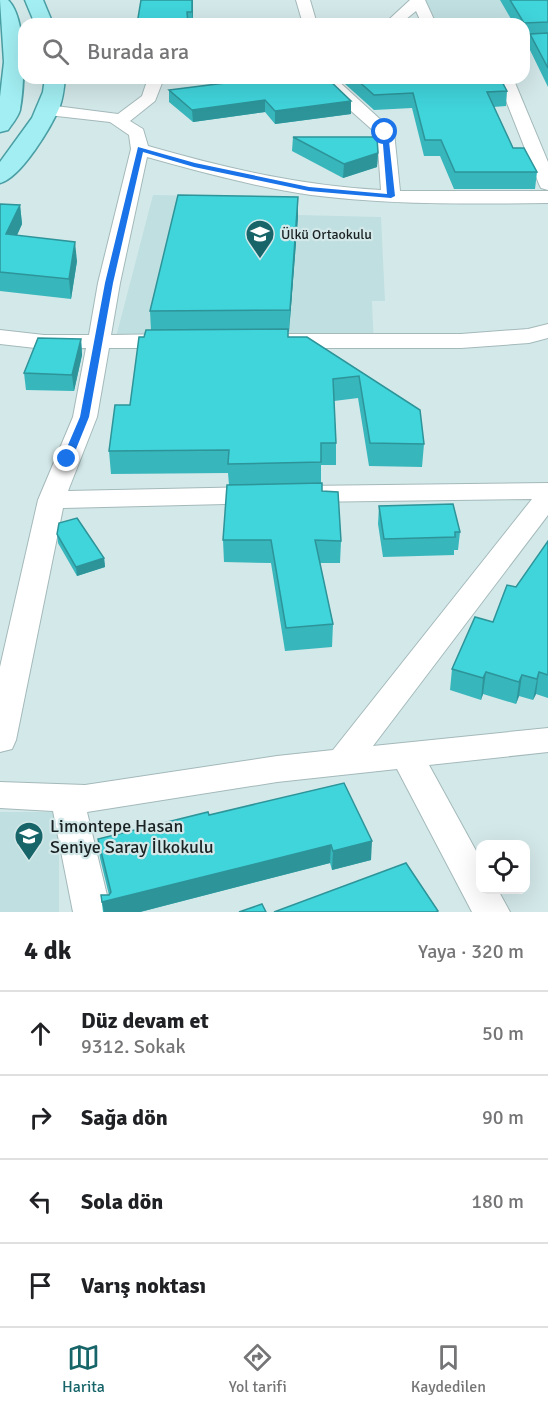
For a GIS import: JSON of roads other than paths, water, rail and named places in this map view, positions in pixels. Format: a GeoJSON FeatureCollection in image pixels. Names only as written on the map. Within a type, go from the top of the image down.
{"type":"FeatureCollection","features":[{"type":"Feature","properties":{"kind":"main road"},"geometry":{"type":"LineString","coordinates":[[34,0],[42,18]]}},
{"type":"Feature","properties":{"kind":"main road"},"geometry":{"type":"LineString","coordinates":[[2,7],[7,53],[3,117]]}},
{"type":"Feature","properties":{"kind":"main road"},"geometry":{"type":"LineString","coordinates":[[0,176],[18,156],[48,110],[54,84]]}},
{"type":"Feature","properties":{"kind":"street"},"geometry":{"type":"LineString","coordinates":[[303,0],[308,18]]}},
{"type":"Feature","properties":{"kind":"street"},"geometry":{"type":"LineString","coordinates":[[398,18],[418,1],[426,18]]}},
{"type":"Feature","properties":{"kind":"street"},"geometry":{"type":"LineString","coordinates":[[120,120],[149,98],[154,84]]}},
{"type":"Feature","properties":{"kind":"street"},"geometry":{"type":"LineString","coordinates":[[330,84],[385,132],[391,196]]}},
{"type":"Feature","properties":{"kind":"street"},"geometry":{"type":"LineString","coordinates":[[508,84],[548,184]]}},
{"type":"Feature","properties":{"kind":"street"},"geometry":{"type":"LineString","coordinates":[[0,740],[51,500],[85,417],[97,341],[140,149],[137,133],[120,120],[48,110]]}},
{"type":"Feature","properties":{"kind":"street"},"geometry":{"type":"LineString","coordinates":[[140,149],[194,165],[309,189],[391,196],[548,197]]}},
{"type":"Feature","properties":{"kind":"street"},"geometry":{"type":"LineString","coordinates":[[262,341],[460,341],[529,336],[548,331]]}},
{"type":"Feature","properties":{"kind":"street"},"geometry":{"type":"LineString","coordinates":[[0,337],[44,342],[192,341]]}},
{"type":"Feature","properties":{"kind":"street"},"geometry":{"type":"LineString","coordinates":[[51,500],[334,493],[548,491]]}},
{"type":"Feature","properties":{"kind":"street"},"geometry":{"type":"LineString","coordinates":[[343,761],[548,496]]}},
{"type":"Feature","properties":{"kind":"street"},"geometry":{"type":"LineString","coordinates":[[0,795],[85,799],[277,769],[548,740]]}},
{"type":"Feature","properties":{"kind":"street"},"geometry":{"type":"LineString","coordinates":[[406,754],[491,912]]}},
{"type":"Feature","properties":{"kind":"street"},"geometry":{"type":"LineString","coordinates":[[67,798],[92,912]]}},
{"type":"Feature","properties":{"kind":"place","name":"Ülkü Ortaokulu"},"geometry":{"type":"Point","coordinates":[260,260]}},
{"type":"Feature","properties":{"kind":"place","name":"Limontepe Hasan Seniye Saray İlkokulu"},"geometry":{"type":"Point","coordinates":[29,862]}}]}
